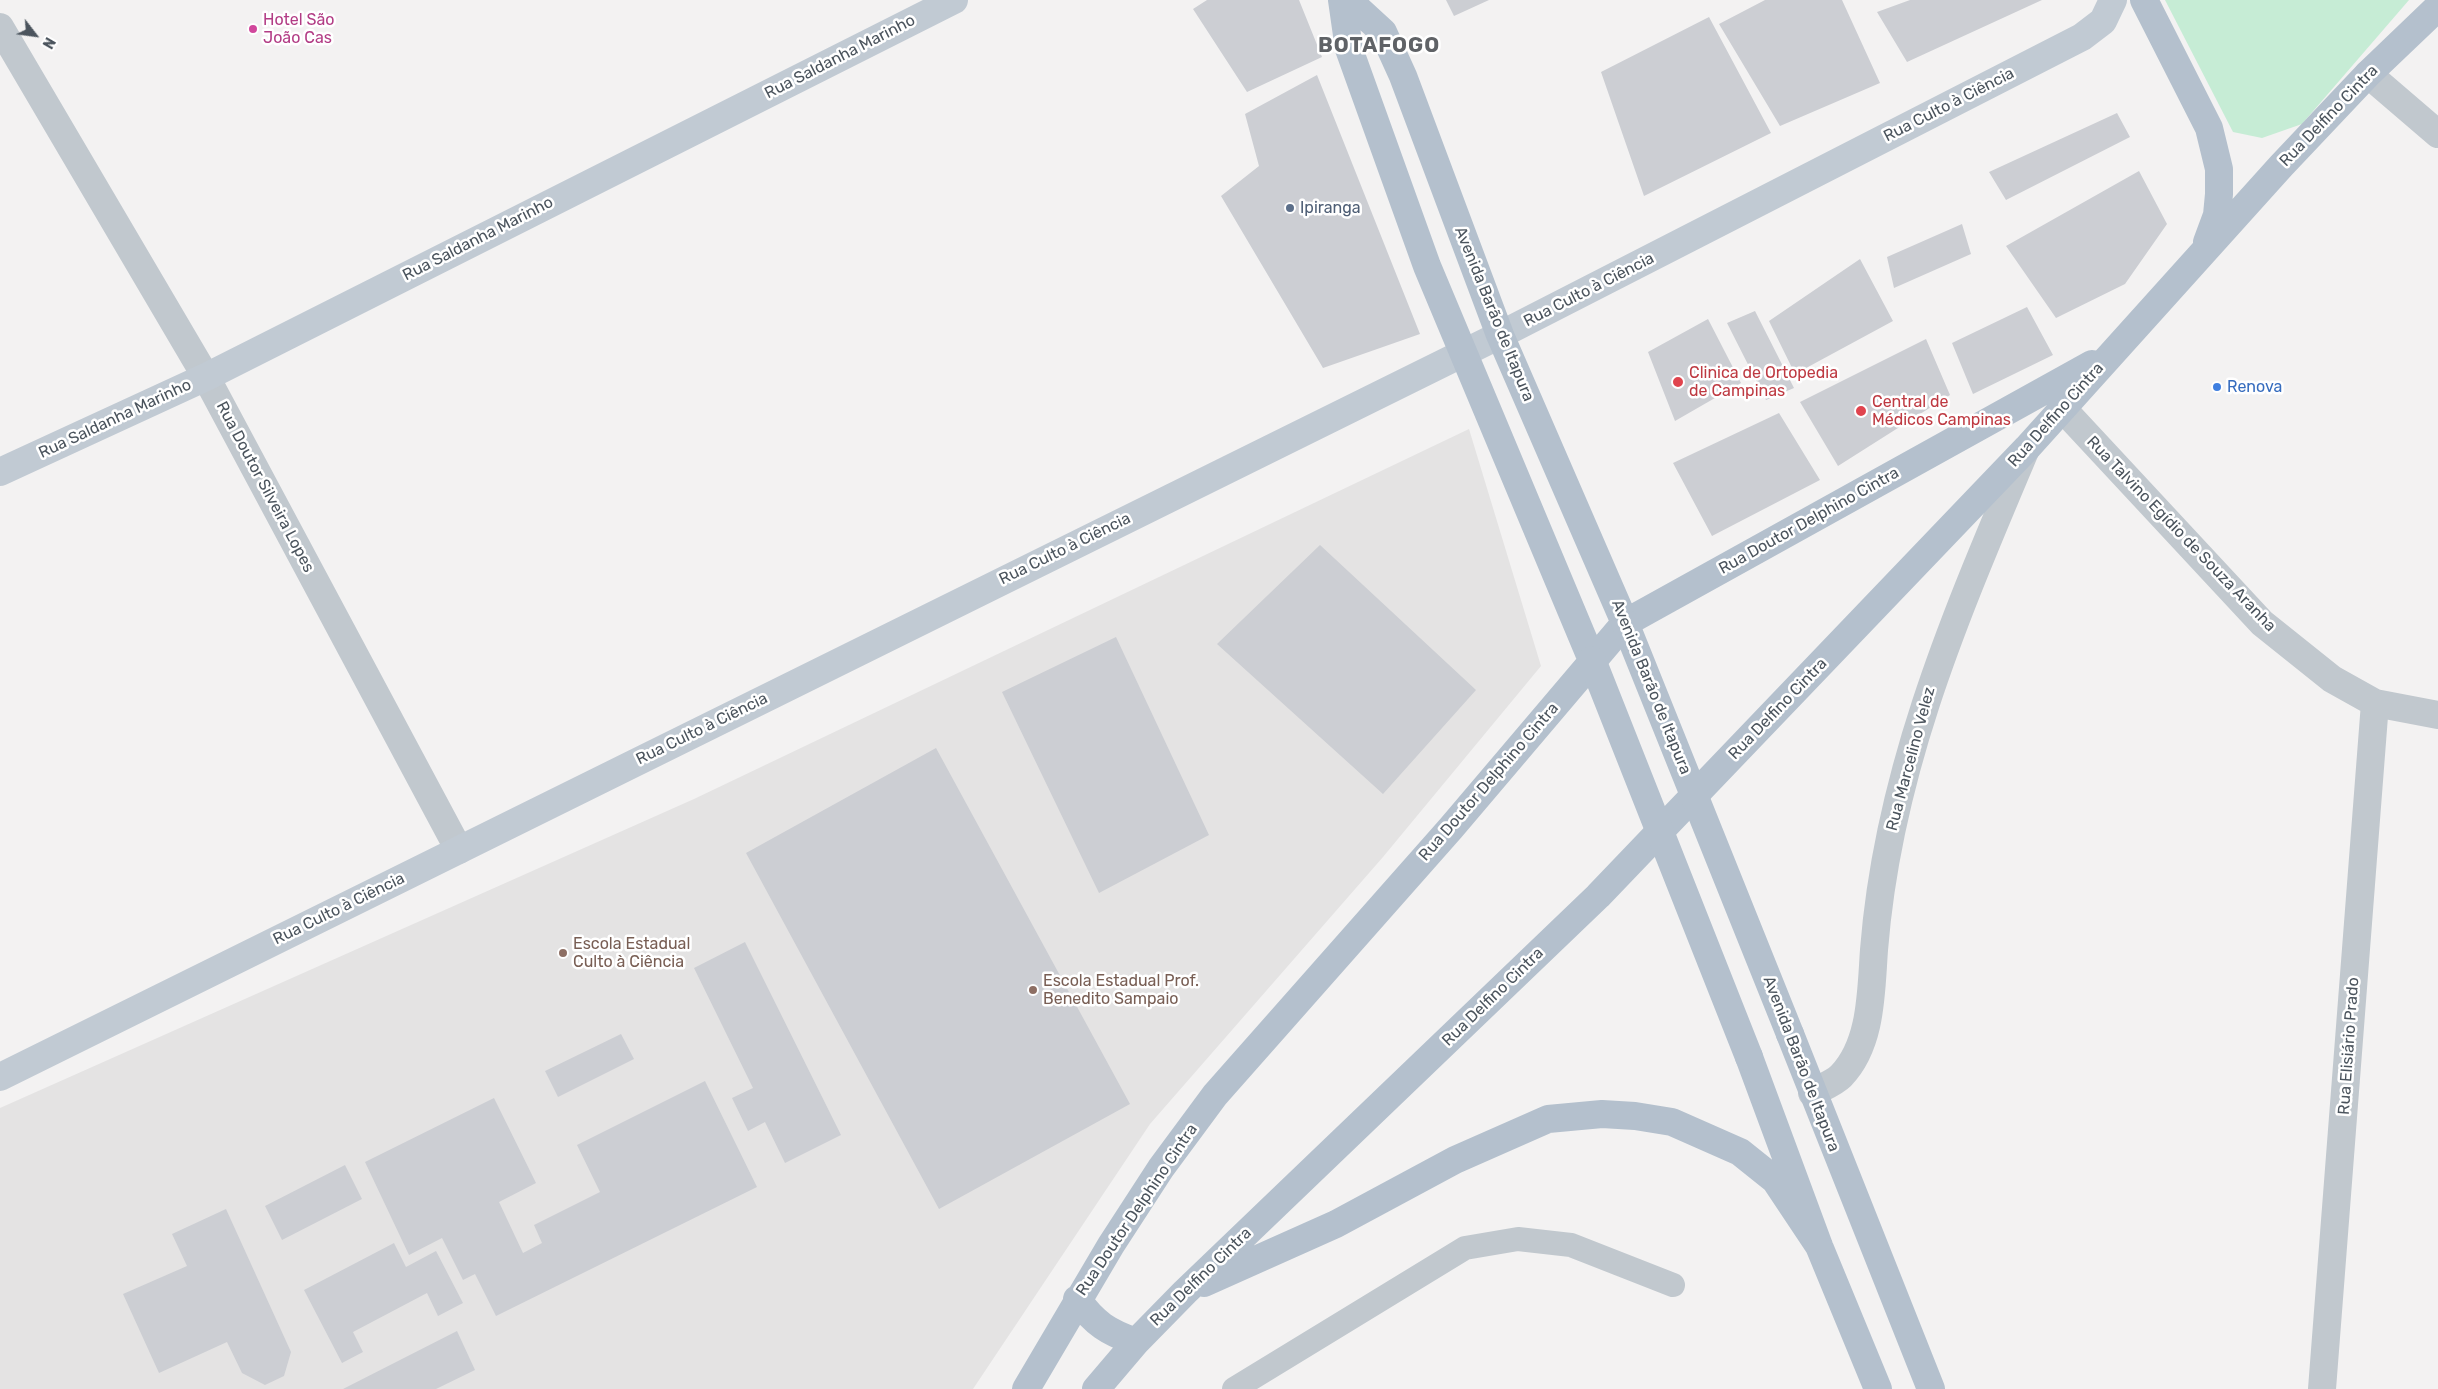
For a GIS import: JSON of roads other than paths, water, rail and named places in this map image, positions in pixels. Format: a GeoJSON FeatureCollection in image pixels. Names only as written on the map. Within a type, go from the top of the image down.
{"type":"FeatureCollection","features":[{"type":"Feature","properties":{"kind":"main road"},"geometry":{"type":"LineString","coordinates":[[1342,0],[1349,49],[1427,266],[1592,660],[1749,1057],[1819,1246],[1878,1389]]}},
{"type":"Feature","properties":{"kind":"main road","name":"Avenida Barão de Itapura"},"geometry":{"type":"LineString","coordinates":[[1348,0],[1383,32],[1404,76],[1500,335],[1625,623],[1930,1389]]}},
{"type":"Feature","properties":{"kind":"main road"},"geometry":{"type":"LineString","coordinates":[[2144,0],[2209,128],[2219,169],[2217,215],[2203,253]]}},
{"type":"Feature","properties":{"kind":"main road","name":"Rua Delfino Cintra"},"geometry":{"type":"LineString","coordinates":[[1096,1389],[1136,1342],[1185,1292],[1598,896],[2027,448],[2281,166],[2368,74],[2438,7]]}},
{"type":"Feature","properties":{"kind":"main road","name":"Rua Doutor Delphino Cintra"},"geometry":{"type":"LineString","coordinates":[[1026,1389],[1078,1299],[1161,1168],[1215,1095],[1451,828],[1625,623],[2112,353]]}},
{"type":"Feature","properties":{"kind":"main road"},"geometry":{"type":"LineString","coordinates":[[1185,1292],[1336,1224],[1455,1160],[1548,1119],[1602,1114],[1635,1116],[1672,1122],[1740,1152],[1775,1180],[1819,1246]]}},
{"type":"Feature","properties":{"kind":"main road"},"geometry":{"type":"LineString","coordinates":[[1078,1299],[1091,1319],[1121,1337],[1136,1342]]}},
{"type":"Feature","properties":{"kind":"street","name":"Rua Saldanha Marinho"},"geometry":{"type":"LineString","coordinates":[[0,472],[206,377],[954,0]]}},
{"type":"Feature","properties":{"kind":"street","name":"Rua Culto à Ciência"},"geometry":{"type":"LineString","coordinates":[[0,1077],[1500,335],[2082,37],[2103,21],[2113,0]]}},
{"type":"Feature","properties":{"kind":"street","name":"Rua Doutor Silveira Lopes"},"geometry":{"type":"LineString","coordinates":[[0,27],[206,377],[459,850]]}},
{"type":"Feature","properties":{"kind":"street"},"geometry":{"type":"LineString","coordinates":[[2368,74],[2438,134]]}},
{"type":"Feature","properties":{"kind":"street","name":"Rua Talvino Egídio de Souza Aranha"},"geometry":{"type":"LineString","coordinates":[[2062,408],[2262,623],[2332,679],[2375,703],[2438,715]]}},
{"type":"Feature","properties":{"kind":"street","name":"Rua Marcelino Velez"},"geometry":{"type":"LineString","coordinates":[[1812,1093],[1841,1077],[1854,1057],[1863,1035],[1870,1006],[1877,913],[1895,806],[1944,646],[2027,448]]}},
{"type":"Feature","properties":{"kind":"street","name":"Rua Elisiário Prado"},"geometry":{"type":"LineString","coordinates":[[2322,1389],[2375,703]]}},
{"type":"Feature","properties":{"kind":"lane"},"geometry":{"type":"LineString","coordinates":[[1234,1389],[1465,1248],[1518,1240],[1571,1245],[1674,1285]]}},
{"type":"Feature","properties":{"kind":"place","name":"Hotel São João Cas"},"geometry":{"type":"Point","coordinates":[253,29]}},
{"type":"Feature","properties":{"kind":"place","name":"Ipiranga"},"geometry":{"type":"Point","coordinates":[1290,208]}},
{"type":"Feature","properties":{"kind":"place","name":"Clinica de Ortopedia de Campinas"},"geometry":{"type":"Point","coordinates":[1678,382]}},
{"type":"Feature","properties":{"kind":"place","name":"Renova"},"geometry":{"type":"Point","coordinates":[2217,387]}},
{"type":"Feature","properties":{"kind":"place","name":"Central de Médicos Campinas"},"geometry":{"type":"Point","coordinates":[1861,411]}},
{"type":"Feature","properties":{"kind":"place","name":"Escola Estadual Culto à Ciência"},"geometry":{"type":"Point","coordinates":[563,953]}},
{"type":"Feature","properties":{"kind":"place","name":"Escola Estadual Prof. Benedito Sampaio"},"geometry":{"type":"Point","coordinates":[1033,990]}},
{"type":"Feature","properties":{"kind":"district","name":"BOTAFOGO"},"geometry":{"type":"Point","coordinates":[1379,46]}}]}
